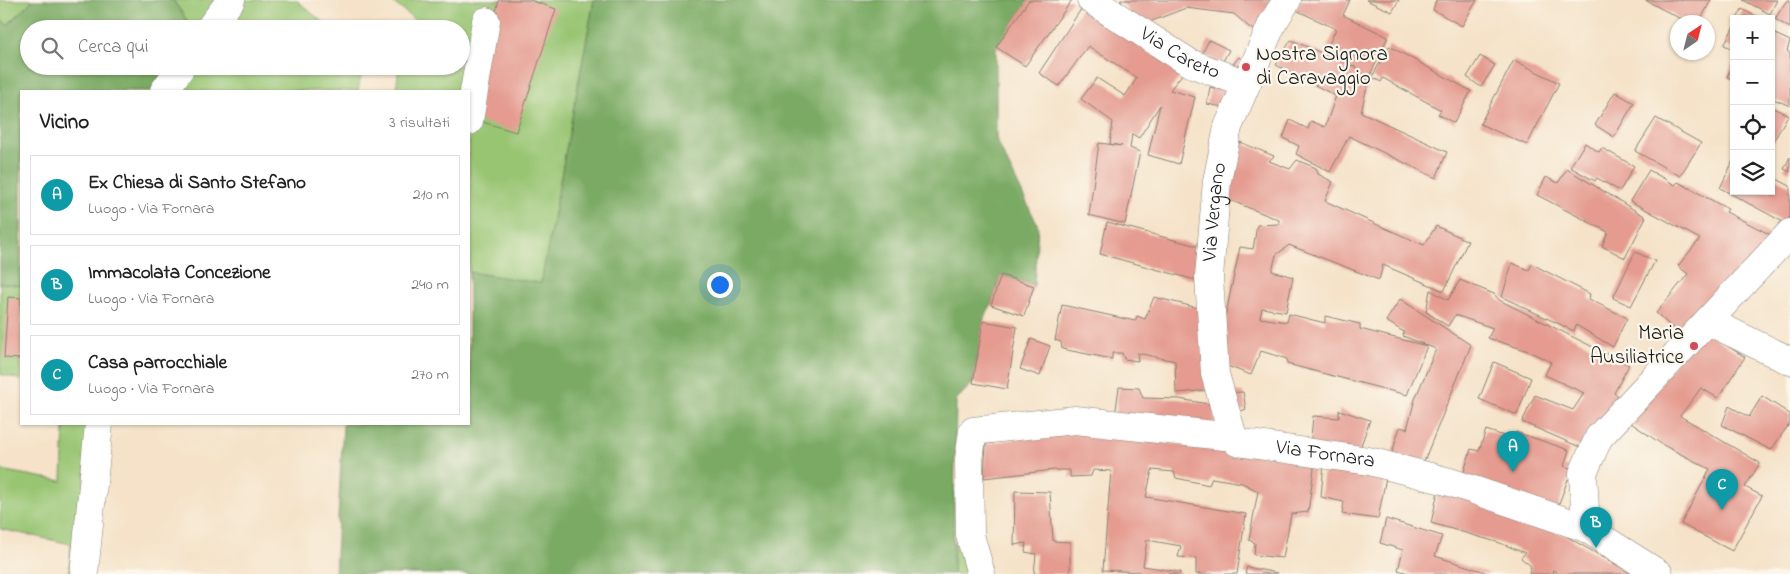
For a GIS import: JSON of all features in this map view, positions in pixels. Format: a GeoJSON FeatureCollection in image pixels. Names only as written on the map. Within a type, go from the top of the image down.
{"type":"FeatureCollection","features":[{"type":"Feature","properties":{"kind":"street"},"geometry":{"type":"LineString","coordinates":[[216,20],[232,0]]}},
{"type":"Feature","properties":{"kind":"street","name":"Via Careto"},"geometry":{"type":"LineString","coordinates":[[1091,0],[1190,63],[1246,84]]}},
{"type":"Feature","properties":{"kind":"street","name":"Via Vergano"},"geometry":{"type":"LineString","coordinates":[[1234,437],[1215,374],[1210,277],[1217,181],[1228,127],[1272,24],[1287,0]]}},
{"type":"Feature","properties":{"kind":"street"},"geometry":{"type":"LineString","coordinates":[[470,115],[486,21]]}},
{"type":"Feature","properties":{"kind":"street"},"geometry":{"type":"LineString","coordinates":[[165,90],[176,75]]}},
{"type":"Feature","properties":{"kind":"street"},"geometry":{"type":"LineString","coordinates":[[1586,528],[1583,473],[1599,437],[1790,233]]}},
{"type":"Feature","properties":{"kind":"street"},"geometry":{"type":"LineString","coordinates":[[1708,321],[1790,361]]}},
{"type":"Feature","properties":{"kind":"street","name":"Via Fornara"},"geometry":{"type":"LineString","coordinates":[[981,574],[970,535],[969,460],[973,431],[1075,420],[1234,437],[1237,442],[1369,461],[1450,482],[1586,528],[1659,574]]}},
{"type":"Feature","properties":{"kind":"street"},"geometry":{"type":"LineString","coordinates":[[84,574],[99,425]]}},
{"type":"Feature","properties":{"kind":"green space"},"geometry":{"type":"Polygon","coordinates":[[[0,0],[33,0],[7,25],[0,19],[0,0]]]}},
{"type":"Feature","properties":{"kind":"green space"},"geometry":{"type":"Polygon","coordinates":[[[33,0],[173,0],[187,20],[20,20],[20,75],[176,75],[165,90],[20,90],[20,286],[0,283],[0,19],[8,25],[33,0]]]}},
{"type":"Feature","properties":{"kind":"green space"},"geometry":{"type":"Polygon","coordinates":[[[173,0],[296,0],[320,20],[187,20],[173,0]]]}},
{"type":"Feature","properties":{"kind":"green space"},"geometry":{"type":"Polygon","coordinates":[[[390,0],[594,0],[541,284],[470,272],[470,90],[396,90],[398,75],[470,75],[470,20],[415,20],[390,0]]]}},
{"type":"Feature","properties":{"kind":"green space"},"geometry":{"type":"Polygon","coordinates":[[[594,0],[1029,0],[996,48],[996,139],[1038,226],[1034,286],[1001,275],[991,305],[983,321],[973,383],[956,400],[953,574],[335,574],[343,425],[470,425],[470,272],[541,283],[594,0]]]}},
{"type":"Feature","properties":{"kind":"green space"},"geometry":{"type":"Polygon","coordinates":[[[176,75],[361,75],[358,90],[165,90],[176,75]]]}},
{"type":"Feature","properties":{"kind":"green space"},"geometry":{"type":"Polygon","coordinates":[[[0,283],[20,286],[20,380],[0,374],[0,283]]]}},
{"type":"Feature","properties":{"kind":"green space"},"geometry":{"type":"Polygon","coordinates":[[[64,425],[88,425],[79,574],[69,574],[71,544],[0,529],[0,470],[62,481],[64,425]]]}},
{"type":"Feature","properties":{"kind":"green space"},"geometry":{"type":"Polygon","coordinates":[[[963,537],[973,574],[953,574],[954,544],[963,537]]]}},
{"type":"Feature","properties":{"kind":"building"},"geometry":{"type":"Polygon","coordinates":[[[499,0],[530,0],[556,9],[516,132],[470,118],[499,0]]]}},
{"type":"Feature","properties":{"kind":"building"},"geometry":{"type":"Polygon","coordinates":[[[1029,0],[1072,0],[1025,66],[996,47],[1029,0]]]}},
{"type":"Feature","properties":{"kind":"building"},"geometry":{"type":"Polygon","coordinates":[[[1120,0],[1284,0],[1264,35],[1249,27],[1234,14],[1186,8],[1139,26],[1120,0]]]}},
{"type":"Feature","properties":{"kind":"building"},"geometry":{"type":"Polygon","coordinates":[[[1301,0],[1350,0],[1343,15],[1388,37],[1370,75],[1361,112],[1447,152],[1436,178],[1349,136],[1330,172],[1296,154],[1299,146],[1283,138],[1290,120],[1308,129],[1311,121],[1325,127],[1336,96],[1276,65],[1291,40],[1357,68],[1325,52],[1336,29],[1296,10],[1301,0]]]}},
{"type":"Feature","properties":{"kind":"building"},"geometry":{"type":"Polygon","coordinates":[[[1366,0],[1399,0],[1392,12],[1366,0]]]}},
{"type":"Feature","properties":{"kind":"building"},"geometry":{"type":"Polygon","coordinates":[[[1436,0],[1477,0],[1462,26],[1433,10],[1436,0]]]}},
{"type":"Feature","properties":{"kind":"building"},"geometry":{"type":"Polygon","coordinates":[[[1645,0],[1711,0],[1703,15],[1673,15],[1645,0]]]}},
{"type":"Feature","properties":{"kind":"building"},"geometry":{"type":"Polygon","coordinates":[[[1743,0],[1777,0],[1770,14],[1743,0]]]}},
{"type":"Feature","properties":{"kind":"building"},"geometry":{"type":"Polygon","coordinates":[[[1787,0],[1790,0],[1790,28],[1775,19],[1787,0]]]}},
{"type":"Feature","properties":{"kind":"building"},"geometry":{"type":"Polygon","coordinates":[[[1085,3],[1187,68],[1170,90],[1195,97],[1179,164],[1148,155],[1160,105],[1139,138],[1132,134],[1130,148],[1140,152],[1125,224],[1089,215],[1099,143],[1122,146],[1110,144],[1113,122],[1081,99],[1097,78],[1125,96],[1137,78],[1088,46],[1059,86],[1039,73],[1085,3]]]}},
{"type":"Feature","properties":{"kind":"building"},"geometry":{"type":"Polygon","coordinates":[[[1742,9],[1753,15],[1739,15],[1742,9]]]}},
{"type":"Feature","properties":{"kind":"building"},"geometry":{"type":"Polygon","coordinates":[[[1730,34],[1730,47],[1724,45],[1730,34]]]}},
{"type":"Feature","properties":{"kind":"building"},"geometry":{"type":"Polygon","coordinates":[[[1775,34],[1790,41],[1787,51],[1790,53],[1790,106],[1775,100],[1775,34]]]}},
{"type":"Feature","properties":{"kind":"building"},"geometry":{"type":"Polygon","coordinates":[[[1209,40],[1229,50],[1222,63],[1202,54],[1209,40]]]}},
{"type":"Feature","properties":{"kind":"building"},"geometry":{"type":"Polygon","coordinates":[[[1389,46],[1471,91],[1454,123],[1438,114],[1441,110],[1383,78],[1381,82],[1372,77],[1389,46]]]}},
{"type":"Feature","properties":{"kind":"building"},"geometry":{"type":"Polygon","coordinates":[[[1480,56],[1495,65],[1481,87],[1467,77],[1480,56]]]}},
{"type":"Feature","properties":{"kind":"building"},"geometry":{"type":"Polygon","coordinates":[[[1239,57],[1245,62],[1237,72],[1231,67],[1239,57]]]}},
{"type":"Feature","properties":{"kind":"building"},"geometry":{"type":"Polygon","coordinates":[[[1514,60],[1559,83],[1527,145],[1480,124],[1514,60]]]}},
{"type":"Feature","properties":{"kind":"building"},"geometry":{"type":"Polygon","coordinates":[[[1210,87],[1231,92],[1228,108],[1207,104],[1210,87]]]}},
{"type":"Feature","properties":{"kind":"building"},"geometry":{"type":"Polygon","coordinates":[[[1615,92],[1634,103],[1614,137],[1595,125],[1615,92]]]}},
{"type":"Feature","properties":{"kind":"building"},"geometry":{"type":"Polygon","coordinates":[[[1775,109],[1788,115],[1775,139],[1775,109]]]}},
{"type":"Feature","properties":{"kind":"building"},"geometry":{"type":"Polygon","coordinates":[[[1656,118],[1701,143],[1680,176],[1635,151],[1656,118]]]}},
{"type":"Feature","properties":{"kind":"building"},"geometry":{"type":"Polygon","coordinates":[[[1240,142],[1274,156],[1269,161],[1290,169],[1297,160],[1316,168],[1318,174],[1333,182],[1325,201],[1387,229],[1424,245],[1436,226],[1468,241],[1444,291],[1383,265],[1379,280],[1289,245],[1276,255],[1272,271],[1293,277],[1286,312],[1262,308],[1260,318],[1287,322],[1289,314],[1325,323],[1325,316],[1360,324],[1360,329],[1427,346],[1407,395],[1287,364],[1287,359],[1261,351],[1251,375],[1222,364],[1222,332],[1240,247],[1253,249],[1257,225],[1279,224],[1279,220],[1227,199],[1226,174],[1240,142]]]}},
{"type":"Feature","properties":{"kind":"building"},"geometry":{"type":"Polygon","coordinates":[[[1585,143],[1599,152],[1602,148],[1634,166],[1620,191],[1597,178],[1595,181],[1570,167],[1585,143]]]}},
{"type":"Feature","properties":{"kind":"building"},"geometry":{"type":"Polygon","coordinates":[[[1790,157],[1790,172],[1784,169],[1790,157]]]}},
{"type":"Feature","properties":{"kind":"building"},"geometry":{"type":"Polygon","coordinates":[[[1730,167],[1730,193],[1720,188],[1730,167]]]}},
{"type":"Feature","properties":{"kind":"building"},"geometry":{"type":"Polygon","coordinates":[[[1567,169],[1646,217],[1625,258],[1602,246],[1608,232],[1537,195],[1546,177],[1558,183],[1567,169]]]}},
{"type":"Feature","properties":{"kind":"building"},"geometry":{"type":"Polygon","coordinates":[[[1649,170],[1675,185],[1678,182],[1728,209],[1726,212],[1775,237],[1685,339],[1656,313],[1688,274],[1678,266],[1700,239],[1630,201],[1649,170]]]}},
{"type":"Feature","properties":{"kind":"building"},"geometry":{"type":"Polygon","coordinates":[[[1775,178],[1790,186],[1790,217],[1785,223],[1733,195],[1775,195],[1775,178]]]}},
{"type":"Feature","properties":{"kind":"building"},"geometry":{"type":"Polygon","coordinates":[[[1107,222],[1208,249],[1203,282],[1100,254],[1107,222]]]}},
{"type":"Feature","properties":{"kind":"building"},"geometry":{"type":"Polygon","coordinates":[[[1635,252],[1655,261],[1631,306],[1613,298],[1635,252]]]}},
{"type":"Feature","properties":{"kind":"building"},"geometry":{"type":"Polygon","coordinates":[[[1512,263],[1529,270],[1532,264],[1590,294],[1589,299],[1627,318],[1613,347],[1576,325],[1574,331],[1502,297],[1512,263]]]}},
{"type":"Feature","properties":{"kind":"building"},"geometry":{"type":"Polygon","coordinates":[[[1001,275],[1034,286],[1024,316],[991,305],[1001,275]]]}},
{"type":"Feature","properties":{"kind":"building"},"geometry":{"type":"Polygon","coordinates":[[[1460,280],[1494,294],[1499,300],[1629,365],[1614,393],[1624,400],[1582,448],[1522,422],[1535,395],[1573,410],[1584,393],[1545,375],[1551,362],[1528,351],[1488,338],[1493,328],[1455,315],[1448,326],[1426,312],[1430,290],[1448,300],[1460,280]]]}},
{"type":"Feature","properties":{"kind":"building"},"geometry":{"type":"Polygon","coordinates":[[[8,297],[20,298],[20,359],[4,358],[8,297]]]}},
{"type":"Feature","properties":{"kind":"building"},"geometry":{"type":"Polygon","coordinates":[[[1154,297],[1202,309],[1211,390],[1176,393],[1175,361],[1137,353],[1138,361],[1124,359],[1122,353],[1112,353],[1112,359],[1062,349],[1061,342],[1055,340],[1062,305],[1135,321],[1137,316],[1145,319],[1154,297]]]}},
{"type":"Feature","properties":{"kind":"building"},"geometry":{"type":"Polygon","coordinates":[[[1400,299],[1471,345],[1422,466],[1390,459],[1400,427],[1407,429],[1415,399],[1436,349],[1403,336],[1404,332],[1386,321],[1400,299]]]}},
{"type":"Feature","properties":{"kind":"building"},"geometry":{"type":"Polygon","coordinates":[[[983,321],[1017,327],[1007,389],[973,383],[983,321]]]}},
{"type":"Feature","properties":{"kind":"building"},"geometry":{"type":"Polygon","coordinates":[[[1700,329],[1745,357],[1718,398],[1701,388],[1680,416],[1760,463],[1745,487],[1762,496],[1732,551],[1681,524],[1710,469],[1663,445],[1631,423],[1700,329]]]}},
{"type":"Feature","properties":{"kind":"building"},"geometry":{"type":"Polygon","coordinates":[[[1031,339],[1050,346],[1040,376],[1020,369],[1031,339]]]}},
{"type":"Feature","properties":{"kind":"building"},"geometry":{"type":"Polygon","coordinates":[[[1494,362],[1531,378],[1517,415],[1479,399],[1494,362]]]}},
{"type":"Feature","properties":{"kind":"building"},"geometry":{"type":"Polygon","coordinates":[[[1119,387],[1139,388],[1143,398],[1179,399],[1214,405],[1215,431],[1114,424],[1119,387]]]}},
{"type":"Feature","properties":{"kind":"building"},"geometry":{"type":"Polygon","coordinates":[[[1243,392],[1246,409],[1239,412],[1224,393],[1243,392]]]}},
{"type":"Feature","properties":{"kind":"building"},"geometry":{"type":"Polygon","coordinates":[[[1762,396],[1790,414],[1790,423],[1771,450],[1722,425],[1729,406],[1749,417],[1762,396]]]}},
{"type":"Feature","properties":{"kind":"building"},"geometry":{"type":"Polygon","coordinates":[[[1339,410],[1370,420],[1358,454],[1310,448],[1313,416],[1339,418],[1339,410]]]}},
{"type":"Feature","properties":{"kind":"building"},"geometry":{"type":"Polygon","coordinates":[[[1486,430],[1513,439],[1516,432],[1569,450],[1564,466],[1575,470],[1571,481],[1568,479],[1557,509],[1462,478],[1471,449],[1479,451],[1486,430]]]}},
{"type":"Feature","properties":{"kind":"building"},"geometry":{"type":"Polygon","coordinates":[[[1052,433],[1087,433],[1315,461],[1308,512],[1291,514],[1283,558],[1254,555],[1255,543],[1249,540],[1258,491],[1242,483],[1212,478],[1209,485],[1176,478],[1174,472],[1152,470],[1146,497],[1246,514],[1237,574],[1196,574],[1196,558],[1178,557],[1181,546],[1147,540],[1143,566],[1180,572],[1180,574],[1140,574],[1140,572],[1103,570],[1111,471],[1093,470],[1091,476],[1070,477],[1070,470],[1054,470],[984,478],[986,444],[1052,433]]]}},
{"type":"Feature","properties":{"kind":"building"},"geometry":{"type":"Polygon","coordinates":[[[1324,463],[1386,477],[1378,519],[1342,514],[1344,502],[1321,497],[1324,463]]]}},
{"type":"Feature","properties":{"kind":"building"},"geometry":{"type":"Polygon","coordinates":[[[1439,487],[1512,513],[1564,535],[1632,574],[1559,574],[1553,570],[1552,574],[1529,574],[1531,566],[1521,558],[1525,553],[1500,543],[1431,523],[1439,487]]]}},
{"type":"Feature","properties":{"kind":"building"},"geometry":{"type":"Polygon","coordinates":[[[1015,491],[1050,492],[1053,541],[1070,542],[1070,574],[1034,574],[1036,554],[1025,552],[1026,543],[1014,545],[1015,491]]]}},
{"type":"Feature","properties":{"kind":"building"},"geometry":{"type":"Polygon","coordinates":[[[1386,519],[1442,536],[1435,556],[1491,574],[1412,574],[1398,570],[1403,550],[1380,543],[1386,519]]]}},
{"type":"Feature","properties":{"kind":"building"},"geometry":{"type":"Polygon","coordinates":[[[1247,567],[1277,573],[1245,574],[1247,567]]]}},
{"type":"Feature","properties":{"kind":"place","name":"Nostra Signora di Caravaggio"},"geometry":{"type":"Point","coordinates":[1246,67]}},
{"type":"Feature","properties":{"kind":"place","name":"Maria Ausiliatrice"},"geometry":{"type":"Point","coordinates":[1694,346]}},
{"type":"Feature","properties":{"kind":"place","name":"Ex Chiesa di Santo Stefano"},"geometry":{"type":"Point","coordinates":[1513,472]}},
{"type":"Feature","properties":{"kind":"place","name":"Casa parrocchiale"},"geometry":{"type":"Point","coordinates":[1722,510]}},
{"type":"Feature","properties":{"kind":"place","name":"Immacolata Concezione"},"geometry":{"type":"Point","coordinates":[1596,548]}}]}
